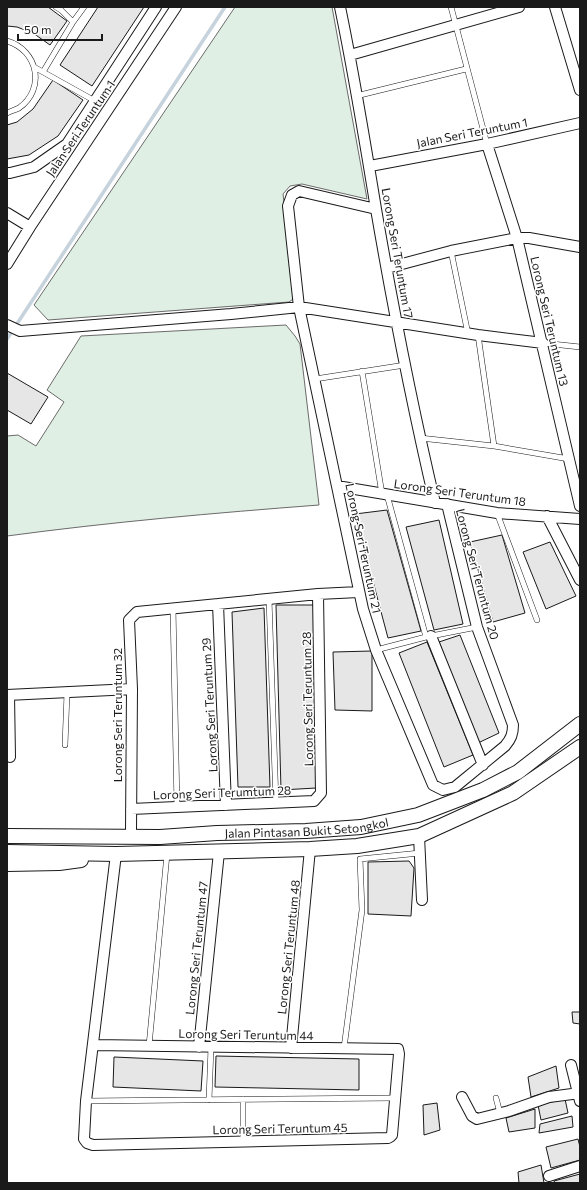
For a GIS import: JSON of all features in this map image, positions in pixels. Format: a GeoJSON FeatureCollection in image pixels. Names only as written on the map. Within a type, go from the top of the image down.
{"type":"FeatureCollection","features":[{"type":"Feature","properties":{"kind":"main road","name":"Jalan Pintasan Bukit Setongkol"},"geometry":{"type":"LineString","coordinates":[[7,836],[160,837],[217,833],[306,831],[353,827],[418,815],[483,790],[518,772],[580,724]]}},
{"type":"Feature","properties":{"kind":"main road","name":"Jalan Pintasan Bukit Setongkol"},"geometry":{"type":"LineString","coordinates":[[7,864],[59,863],[82,860],[98,853],[219,852],[357,846],[419,836],[513,793],[580,747]]}},
{"type":"Feature","properties":{"kind":"main road"},"geometry":{"type":"LineString","coordinates":[[7,827],[131,830],[160,837]]}},
{"type":"Feature","properties":{"kind":"main road"},"geometry":{"type":"LineString","coordinates":[[7,852],[98,853]]}},
{"type":"Feature","properties":{"kind":"street"},"geometry":{"type":"LineString","coordinates":[[7,173],[34,167],[67,144],[156,7]]}},
{"type":"Feature","properties":{"kind":"street","name":"Jalan Seri Teruntum 1"},"geometry":{"type":"LineString","coordinates":[[7,264],[10,252],[30,227],[176,7]]}},
{"type":"Feature","properties":{"kind":"street","name":"Lorong Seri Teruntum 17"},"geometry":{"type":"LineString","coordinates":[[340,7],[350,55],[356,96],[370,166],[376,209],[405,365],[435,503]]}},
{"type":"Feature","properties":{"kind":"street"},"geometry":{"type":"LineString","coordinates":[[350,55],[519,7]]}},
{"type":"Feature","properties":{"kind":"street"},"geometry":{"type":"LineString","coordinates":[[555,7],[580,90]]}},
{"type":"Feature","properties":{"kind":"street","name":"Jalan Seri Teruntum 1"},"geometry":{"type":"LineString","coordinates":[[370,166],[487,144],[580,123]]}},
{"type":"Feature","properties":{"kind":"street","name":"Lorong Seri Teruntum 13"},"geometry":{"type":"LineString","coordinates":[[487,144],[517,238],[543,343],[580,506]]}},
{"type":"Feature","properties":{"kind":"street","name":"Lorong Seri Teruntum 21"},"geometry":{"type":"LineString","coordinates":[[376,209],[299,191],[292,195],[288,206],[299,307],[359,592],[376,650],[433,786]]}},
{"type":"Feature","properties":{"kind":"street"},"geometry":{"type":"LineString","coordinates":[[7,212],[30,227]]}},
{"type":"Feature","properties":{"kind":"street"},"geometry":{"type":"LineString","coordinates":[[387,268],[451,251],[517,238],[528,238],[580,247]]}},
{"type":"Feature","properties":{"kind":"street"},"geometry":{"type":"LineString","coordinates":[[9,326],[20,331],[299,307],[473,334],[543,343]]}},
{"type":"Feature","properties":{"kind":"street","name":"Lorong Seri Teruntum 18"},"geometry":{"type":"LineString","coordinates":[[337,486],[497,513],[580,518]]}},
{"type":"Feature","properties":{"kind":"street","name":"Lorong Seri Teruntum 20"},"geometry":{"type":"LineString","coordinates":[[433,786],[443,790],[455,787],[506,746],[512,739],[513,725],[477,628],[446,504]]}},
{"type":"Feature","properties":{"kind":"street"},"geometry":{"type":"LineString","coordinates":[[547,516],[580,580]]}},
{"type":"Feature","properties":{"kind":"street"},"geometry":{"type":"LineString","coordinates":[[173,608],[318,594],[359,592]]}},
{"type":"Feature","properties":{"kind":"street","name":"Lorong Seri Teruntum 28"},"geometry":{"type":"LineString","coordinates":[[314,801],[321,793],[318,594]]}},
{"type":"Feature","properties":{"kind":"street","name":"Lorong Seri Teruntum 29"},"geometry":{"type":"LineString","coordinates":[[218,604],[226,805]]}},
{"type":"Feature","properties":{"kind":"street","name":"Lorong Seri Teruntum 32"},"geometry":{"type":"LineString","coordinates":[[131,830],[132,690],[129,620],[137,612],[173,608]]}},
{"type":"Feature","properties":{"kind":"street"},"geometry":{"type":"LineString","coordinates":[[428,637],[483,765]]}},
{"type":"Feature","properties":{"kind":"street"},"geometry":{"type":"LineString","coordinates":[[10,757],[8,695],[132,690]]}},
{"type":"Feature","properties":{"kind":"street","name":"Lorong Seri Terumtum 28"},"geometry":{"type":"LineString","coordinates":[[131,809],[276,804],[314,801]]}},
{"type":"Feature","properties":{"kind":"street"},"geometry":{"type":"LineString","coordinates":[[419,836],[422,900]]}},
{"type":"Feature","properties":{"kind":"street","name":"Lorong Seri Teruntum 48"},"geometry":{"type":"LineString","coordinates":[[291,1048],[310,848]]}},
{"type":"Feature","properties":{"kind":"street","name":"Lorong Seri Teruntum 47"},"geometry":{"type":"LineString","coordinates":[[199,1046],[219,852]]}},
{"type":"Feature","properties":{"kind":"street"},"geometry":{"type":"LineString","coordinates":[[86,1101],[116,854]]}},
{"type":"Feature","properties":{"kind":"street","name":"Lorong Seri Teruntum 44"},"geometry":{"type":"LineString","coordinates":[[93,1045],[398,1049]]}},
{"type":"Feature","properties":{"kind":"street","name":"Lorong Seri Teruntum 45"},"geometry":{"type":"LineString","coordinates":[[86,1101],[84,1139],[87,1143],[93,1145],[390,1137],[399,1054],[398,1049]]}},
{"type":"Feature","properties":{"kind":"street"},"geometry":{"type":"LineString","coordinates":[[462,1097],[472,1116],[477,1119],[561,1094],[579,1096],[571,1065]]}},
{"type":"Feature","properties":{"kind":"street"},"geometry":{"type":"LineString","coordinates":[[549,1176],[580,1166]]}},
{"type":"Feature","properties":{"kind":"lane"},"geometry":{"type":"LineString","coordinates":[[56,7],[73,22]]}},
{"type":"Feature","properties":{"kind":"lane"},"geometry":{"type":"LineString","coordinates":[[44,72],[73,22],[84,7]]}},
{"type":"Feature","properties":{"kind":"lane"},"geometry":{"type":"LineString","coordinates":[[451,7],[466,69],[487,144]]}},
{"type":"Feature","properties":{"kind":"lane"},"geometry":{"type":"LineString","coordinates":[[7,41],[14,43],[23,49],[30,57],[34,67],[36,79],[33,90],[27,100],[18,108],[7,113]]}},
{"type":"Feature","properties":{"kind":"lane"},"geometry":{"type":"LineString","coordinates":[[34,67],[95,101]]}},
{"type":"Feature","properties":{"kind":"lane"},"geometry":{"type":"LineString","coordinates":[[356,96],[466,69]]}},
{"type":"Feature","properties":{"kind":"lane"},"geometry":{"type":"LineString","coordinates":[[451,251],[473,334],[494,446]]}},
{"type":"Feature","properties":{"kind":"lane"},"geometry":{"type":"LineString","coordinates":[[543,343],[580,348]]}},
{"type":"Feature","properties":{"kind":"lane"},"geometry":{"type":"LineString","coordinates":[[315,379],[405,365]]}},
{"type":"Feature","properties":{"kind":"lane"},"geometry":{"type":"LineString","coordinates":[[362,371],[385,494],[428,637]]}},
{"type":"Feature","properties":{"kind":"lane"},"geometry":{"type":"LineString","coordinates":[[420,438],[494,446],[569,459]]}},
{"type":"Feature","properties":{"kind":"lane"},"geometry":{"type":"LineString","coordinates":[[497,513],[537,620]]}},
{"type":"Feature","properties":{"kind":"lane"},"geometry":{"type":"LineString","coordinates":[[269,599],[276,804]]}},
{"type":"Feature","properties":{"kind":"lane"},"geometry":{"type":"LineString","coordinates":[[173,608],[177,807]]}},
{"type":"Feature","properties":{"kind":"lane"},"geometry":{"type":"LineString","coordinates":[[376,650],[428,637],[477,628]]}},
{"type":"Feature","properties":{"kind":"lane"},"geometry":{"type":"LineString","coordinates":[[65,745],[67,693]]}},
{"type":"Feature","properties":{"kind":"lane"},"geometry":{"type":"LineString","coordinates":[[149,1046],[167,853]]}},
{"type":"Feature","properties":{"kind":"lane"},"geometry":{"type":"LineString","coordinates":[[344,1048],[362,910],[360,859],[420,853]]}},
{"type":"Feature","properties":{"kind":"lane"},"geometry":{"type":"LineString","coordinates":[[209,1100],[211,1047]]}},
{"type":"Feature","properties":{"kind":"lane"},"geometry":{"type":"LineString","coordinates":[[86,1101],[394,1098]]}},
{"type":"Feature","properties":{"kind":"lane"},"geometry":{"type":"LineString","coordinates":[[496,1098],[500,1113]]}},
{"type":"Feature","properties":{"kind":"lane"},"geometry":{"type":"LineString","coordinates":[[243,1099],[243,1142]]}},
{"type":"Feature","properties":{"kind":"green space"},"geometry":{"type":"Polygon","coordinates":[[[235,7],[332,7],[367,199],[302,184],[290,186],[283,194],[296,297],[289,302],[48,320],[34,305],[235,7]]]}},
{"type":"Feature","properties":{"kind":"green space"},"geometry":{"type":"Polygon","coordinates":[[[286,325],[300,344],[319,505],[163,518],[7,536],[7,436],[18,435],[36,446],[64,402],[47,390],[81,336],[286,325]]]}},
{"type":"Feature","properties":{"kind":"building"},"geometry":{"type":"Polygon","coordinates":[[[7,7],[48,7],[67,21],[50,45],[33,33],[17,27],[7,26],[7,7]]]}},
{"type":"Feature","properties":{"kind":"building"},"geometry":{"type":"Polygon","coordinates":[[[98,7],[144,7],[92,86],[60,65],[98,7]]]}},
{"type":"Feature","properties":{"kind":"building"},"geometry":{"type":"Polygon","coordinates":[[[53,80],[83,100],[58,136],[29,155],[7,159],[7,125],[17,122],[33,109],[53,80]]]}},
{"type":"Feature","properties":{"kind":"building"},"geometry":{"type":"Polygon","coordinates":[[[7,373],[48,397],[31,424],[7,410],[7,373]]]}},
{"type":"Feature","properties":{"kind":"building"},"geometry":{"type":"Polygon","coordinates":[[[387,510],[421,631],[388,638],[355,514],[387,510]]]}},
{"type":"Feature","properties":{"kind":"building"},"geometry":{"type":"Polygon","coordinates":[[[439,520],[463,624],[434,630],[406,527],[439,520]]]}},
{"type":"Feature","properties":{"kind":"building"},"geometry":{"type":"Polygon","coordinates":[[[502,535],[525,613],[493,622],[470,542],[502,535]]]}},
{"type":"Feature","properties":{"kind":"building"},"geometry":{"type":"Polygon","coordinates":[[[550,542],[576,596],[546,609],[523,552],[550,542]]]}},
{"type":"Feature","properties":{"kind":"building"},"geometry":{"type":"Polygon","coordinates":[[[276,605],[315,605],[316,788],[281,790],[276,605]]]}},
{"type":"Feature","properties":{"kind":"building"},"geometry":{"type":"Polygon","coordinates":[[[264,608],[270,787],[238,787],[232,612],[264,608]]]}},
{"type":"Feature","properties":{"kind":"building"},"geometry":{"type":"Polygon","coordinates":[[[460,635],[499,733],[478,743],[439,642],[460,635]]]}},
{"type":"Feature","properties":{"kind":"building"},"geometry":{"type":"Polygon","coordinates":[[[427,642],[473,755],[444,767],[399,653],[427,642]]]}},
{"type":"Feature","properties":{"kind":"building"},"geometry":{"type":"Polygon","coordinates":[[[372,651],[372,711],[335,710],[333,652],[372,651]]]}},
{"type":"Feature","properties":{"kind":"building"},"geometry":{"type":"Polygon","coordinates":[[[409,861],[414,868],[411,916],[368,914],[368,862],[409,861]]]}},
{"type":"Feature","properties":{"kind":"building"},"geometry":{"type":"Polygon","coordinates":[[[572,1012],[580,1012],[580,1024],[573,1023],[572,1012]]]}},
{"type":"Feature","properties":{"kind":"building"},"geometry":{"type":"Polygon","coordinates":[[[216,1056],[359,1059],[359,1090],[215,1087],[216,1056]]]}},
{"type":"Feature","properties":{"kind":"building"},"geometry":{"type":"Polygon","coordinates":[[[114,1057],[203,1061],[201,1091],[113,1087],[114,1057]]]}},
{"type":"Feature","properties":{"kind":"building"},"geometry":{"type":"Polygon","coordinates":[[[556,1066],[559,1088],[531,1097],[528,1077],[556,1066]]]}},
{"type":"Feature","properties":{"kind":"building"},"geometry":{"type":"Polygon","coordinates":[[[565,1099],[568,1113],[541,1120],[538,1105],[565,1099]]]}},
{"type":"Feature","properties":{"kind":"building"},"geometry":{"type":"Polygon","coordinates":[[[437,1103],[440,1130],[424,1135],[423,1105],[437,1103]]]}},
{"type":"Feature","properties":{"kind":"building"},"geometry":{"type":"Polygon","coordinates":[[[535,1109],[535,1128],[509,1132],[506,1118],[535,1109]]]}},
{"type":"Feature","properties":{"kind":"building"},"geometry":{"type":"Polygon","coordinates":[[[572,1116],[573,1127],[539,1133],[540,1124],[572,1116]]]}},
{"type":"Feature","properties":{"kind":"building"},"geometry":{"type":"Polygon","coordinates":[[[578,1139],[580,1147],[580,1160],[551,1168],[546,1147],[578,1139]]]}},
{"type":"Feature","properties":{"kind":"building"},"geometry":{"type":"Polygon","coordinates":[[[541,1165],[544,1183],[519,1183],[518,1172],[541,1165]]]}},
{"type":"Feature","properties":{"kind":"building"},"geometry":{"type":"Polygon","coordinates":[[[580,1174],[580,1183],[555,1183],[554,1181],[580,1174]]]}},
{"type":"Feature","properties":{"kind":"waterway"},"geometry":{"type":"LineString","coordinates":[[7,339],[225,7]]}}]}
